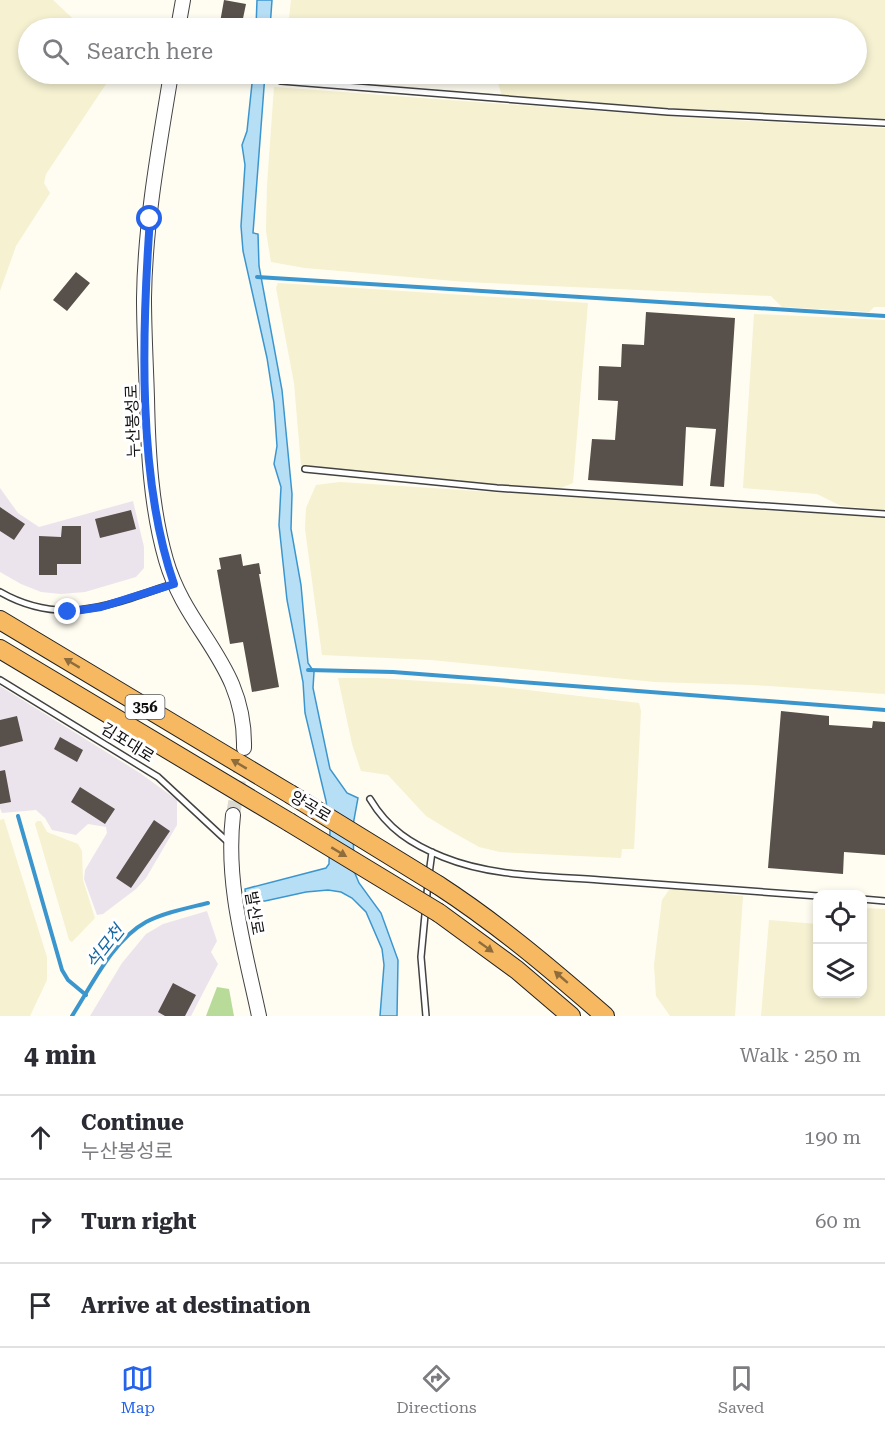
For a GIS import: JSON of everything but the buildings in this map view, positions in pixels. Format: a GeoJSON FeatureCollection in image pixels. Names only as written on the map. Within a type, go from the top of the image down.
{"type":"FeatureCollection","features":[{"type":"Feature","properties":{"kind":"highway","name":"양곡로"},"geometry":{"type":"LineString","coordinates":[[0,620],[438,885],[498,926],[605,1016]]}},
{"type":"Feature","properties":{"kind":"highway","name":"양곡로"},"geometry":{"type":"LineString","coordinates":[[0,649],[439,913],[517,970],[571,1016]]}},
{"type":"Feature","properties":{"kind":"street"},"geometry":{"type":"LineString","coordinates":[[180,18],[183,0]]}},
{"type":"Feature","properties":{"kind":"street","name":"누산봉성로"},"geometry":{"type":"LineString","coordinates":[[170,84],[150,219],[144,297],[152,480],[159,530],[174,584],[235,685],[243,718],[244,748]]}},
{"type":"Feature","properties":{"kind":"street","name":"발산로"},"geometry":{"type":"LineString","coordinates":[[233,815],[230,844],[237,910],[258,1016]]}},
{"type":"Feature","properties":{"kind":"lane"},"geometry":{"type":"LineString","coordinates":[[318,84],[668,112],[885,123]]}},
{"type":"Feature","properties":{"kind":"lane"},"geometry":{"type":"LineString","coordinates":[[305,470],[497,488],[885,514]]}},
{"type":"Feature","properties":{"kind":"lane"},"geometry":{"type":"LineString","coordinates":[[0,592],[27,606],[68,612],[101,607],[174,584]]}},
{"type":"Feature","properties":{"kind":"lane","name":"김포대로"},"geometry":{"type":"LineString","coordinates":[[0,680],[158,777],[230,844]]}},
{"type":"Feature","properties":{"kind":"lane"},"geometry":{"type":"LineString","coordinates":[[370,799],[388,826],[400,836],[432,852],[475,867],[503,873],[813,896]]}},
{"type":"Feature","properties":{"kind":"lane"},"geometry":{"type":"LineString","coordinates":[[426,1016],[422,986],[422,933],[432,852]]}},
{"type":"Feature","properties":{"kind":"lane"},"geometry":{"type":"LineString","coordinates":[[867,899],[885,901]]}},
{"type":"Feature","properties":{"kind":"shaded area"},"geometry":{"type":"Polygon","coordinates":[[[0,0],[53,0],[72,18],[18,18],[18,84],[106,84],[46,174],[44,183],[50,193],[16,246],[0,291],[0,0]]]}},
{"type":"Feature","properties":{"kind":"shaded area"},"geometry":{"type":"Polygon","coordinates":[[[291,0],[885,0],[885,119],[684,109],[502,96],[498,84],[867,84],[867,18],[289,18],[291,0]]]}},
{"type":"Feature","properties":{"kind":"shaded area"},"geometry":{"type":"Polygon","coordinates":[[[274,87],[694,118],[885,128],[885,307],[874,307],[869,312],[782,307],[771,296],[466,282],[305,268],[271,262],[266,231],[274,87]]]}},
{"type":"Feature","properties":{"kind":"shaded area"},"geometry":{"type":"Polygon","coordinates":[[[278,283],[588,303],[573,483],[561,488],[534,488],[301,465],[294,383],[276,288],[278,283]]]}},
{"type":"Feature","properties":{"kind":"shaded area"},"geometry":{"type":"Polygon","coordinates":[[[754,314],[885,320],[885,510],[841,506],[817,494],[743,488],[754,314]]]}},
{"type":"Feature","properties":{"kind":"shaded area"},"geometry":{"type":"Polygon","coordinates":[[[340,482],[885,518],[885,694],[753,685],[655,682],[431,660],[322,655],[305,529],[306,508],[316,485],[340,482]]]}},
{"type":"Feature","properties":{"kind":"shaded area"},"geometry":{"type":"Polygon","coordinates":[[[0,488],[18,513],[39,527],[133,501],[144,547],[144,568],[136,577],[85,592],[61,594],[41,592],[21,584],[0,572],[0,488]]]}},
{"type":"Feature","properties":{"kind":"shaded area"},"geometry":{"type":"Polygon","coordinates":[[[338,678],[377,678],[484,685],[639,703],[641,711],[634,849],[622,849],[621,858],[500,852],[479,847],[449,830],[426,816],[388,775],[361,771],[352,744],[338,678]]]}},
{"type":"Feature","properties":{"kind":"shaded area"},"geometry":{"type":"Polygon","coordinates":[[[0,686],[140,773],[177,800],[177,825],[146,878],[136,889],[103,914],[97,915],[84,879],[85,870],[107,833],[106,827],[88,824],[76,835],[52,830],[45,818],[36,810],[2,813],[0,808],[0,686]]]}},
{"type":"Feature","properties":{"kind":"shaded area"},"geometry":{"type":"Polygon","coordinates":[[[4,819],[47,957],[47,980],[30,1016],[0,1016],[0,820],[4,819]]]}},
{"type":"Feature","properties":{"kind":"shaded area"},"geometry":{"type":"Polygon","coordinates":[[[41,821],[47,832],[78,844],[82,851],[83,880],[95,918],[72,942],[69,940],[35,824],[41,821]]]}},
{"type":"Feature","properties":{"kind":"shaded area"},"geometry":{"type":"Polygon","coordinates":[[[669,890],[743,896],[735,1016],[670,1016],[656,996],[654,965],[662,900],[669,890]]]}},
{"type":"Feature","properties":{"kind":"shaded area"},"geometry":{"type":"Polygon","coordinates":[[[867,908],[885,909],[885,1016],[761,1016],[769,920],[813,924],[813,998],[867,998],[867,908]]]}},
{"type":"Feature","properties":{"kind":"shaded area"},"geometry":{"type":"Polygon","coordinates":[[[207,911],[217,941],[211,952],[218,964],[191,1016],[90,1016],[122,963],[146,934],[163,924],[207,911]]]}},
{"type":"Feature","properties":{"kind":"green space"},"geometry":{"type":"Polygon","coordinates":[[[217,987],[229,989],[234,1016],[206,1016],[217,987]]]}},
{"type":"Feature","properties":{"kind":"water"},"geometry":{"type":"Polygon","coordinates":[[[257,0],[272,0],[271,18],[256,18],[257,0]]]}},
{"type":"Feature","properties":{"kind":"water"},"geometry":{"type":"Polygon","coordinates":[[[252,84],[264,84],[253,233],[258,234],[259,266],[282,390],[292,494],[291,529],[301,585],[308,663],[314,672],[313,688],[330,769],[347,793],[358,798],[353,825],[354,871],[359,883],[381,913],[398,960],[397,1016],[380,1016],[384,965],[382,949],[366,912],[352,898],[341,892],[328,890],[306,892],[265,901],[246,901],[245,889],[326,868],[329,864],[330,830],[326,801],[305,713],[303,682],[287,600],[279,525],[281,487],[274,464],[277,446],[274,403],[267,358],[243,251],[241,226],[245,165],[242,145],[247,131],[252,84]]]}},
{"type":"Feature","properties":{"kind":"waterway"},"geometry":{"type":"LineString","coordinates":[[257,277],[885,316]]}},
{"type":"Feature","properties":{"kind":"waterway"},"geometry":{"type":"LineString","coordinates":[[308,670],[393,672],[885,710]]}},
{"type":"Feature","properties":{"kind":"waterway"},"geometry":{"type":"LineString","coordinates":[[18,816],[62,970],[68,980],[86,995]]}},
{"type":"Feature","properties":{"kind":"waterway","name":"석모천"},"geometry":{"type":"LineString","coordinates":[[72,1016],[113,951],[134,930],[161,916],[208,903]]}},
{"type":"Feature","properties":{"kind":"tunnel"},"geometry":{"type":"LineString","coordinates":[[233,815],[243,756]]}},
{"type":"Feature","properties":{"kind":"route"},"geometry":{"type":"LineString","coordinates":[[68,612],[101,607],[174,584],[165,559],[159,530],[150,457],[144,297],[150,219]]}}]}
